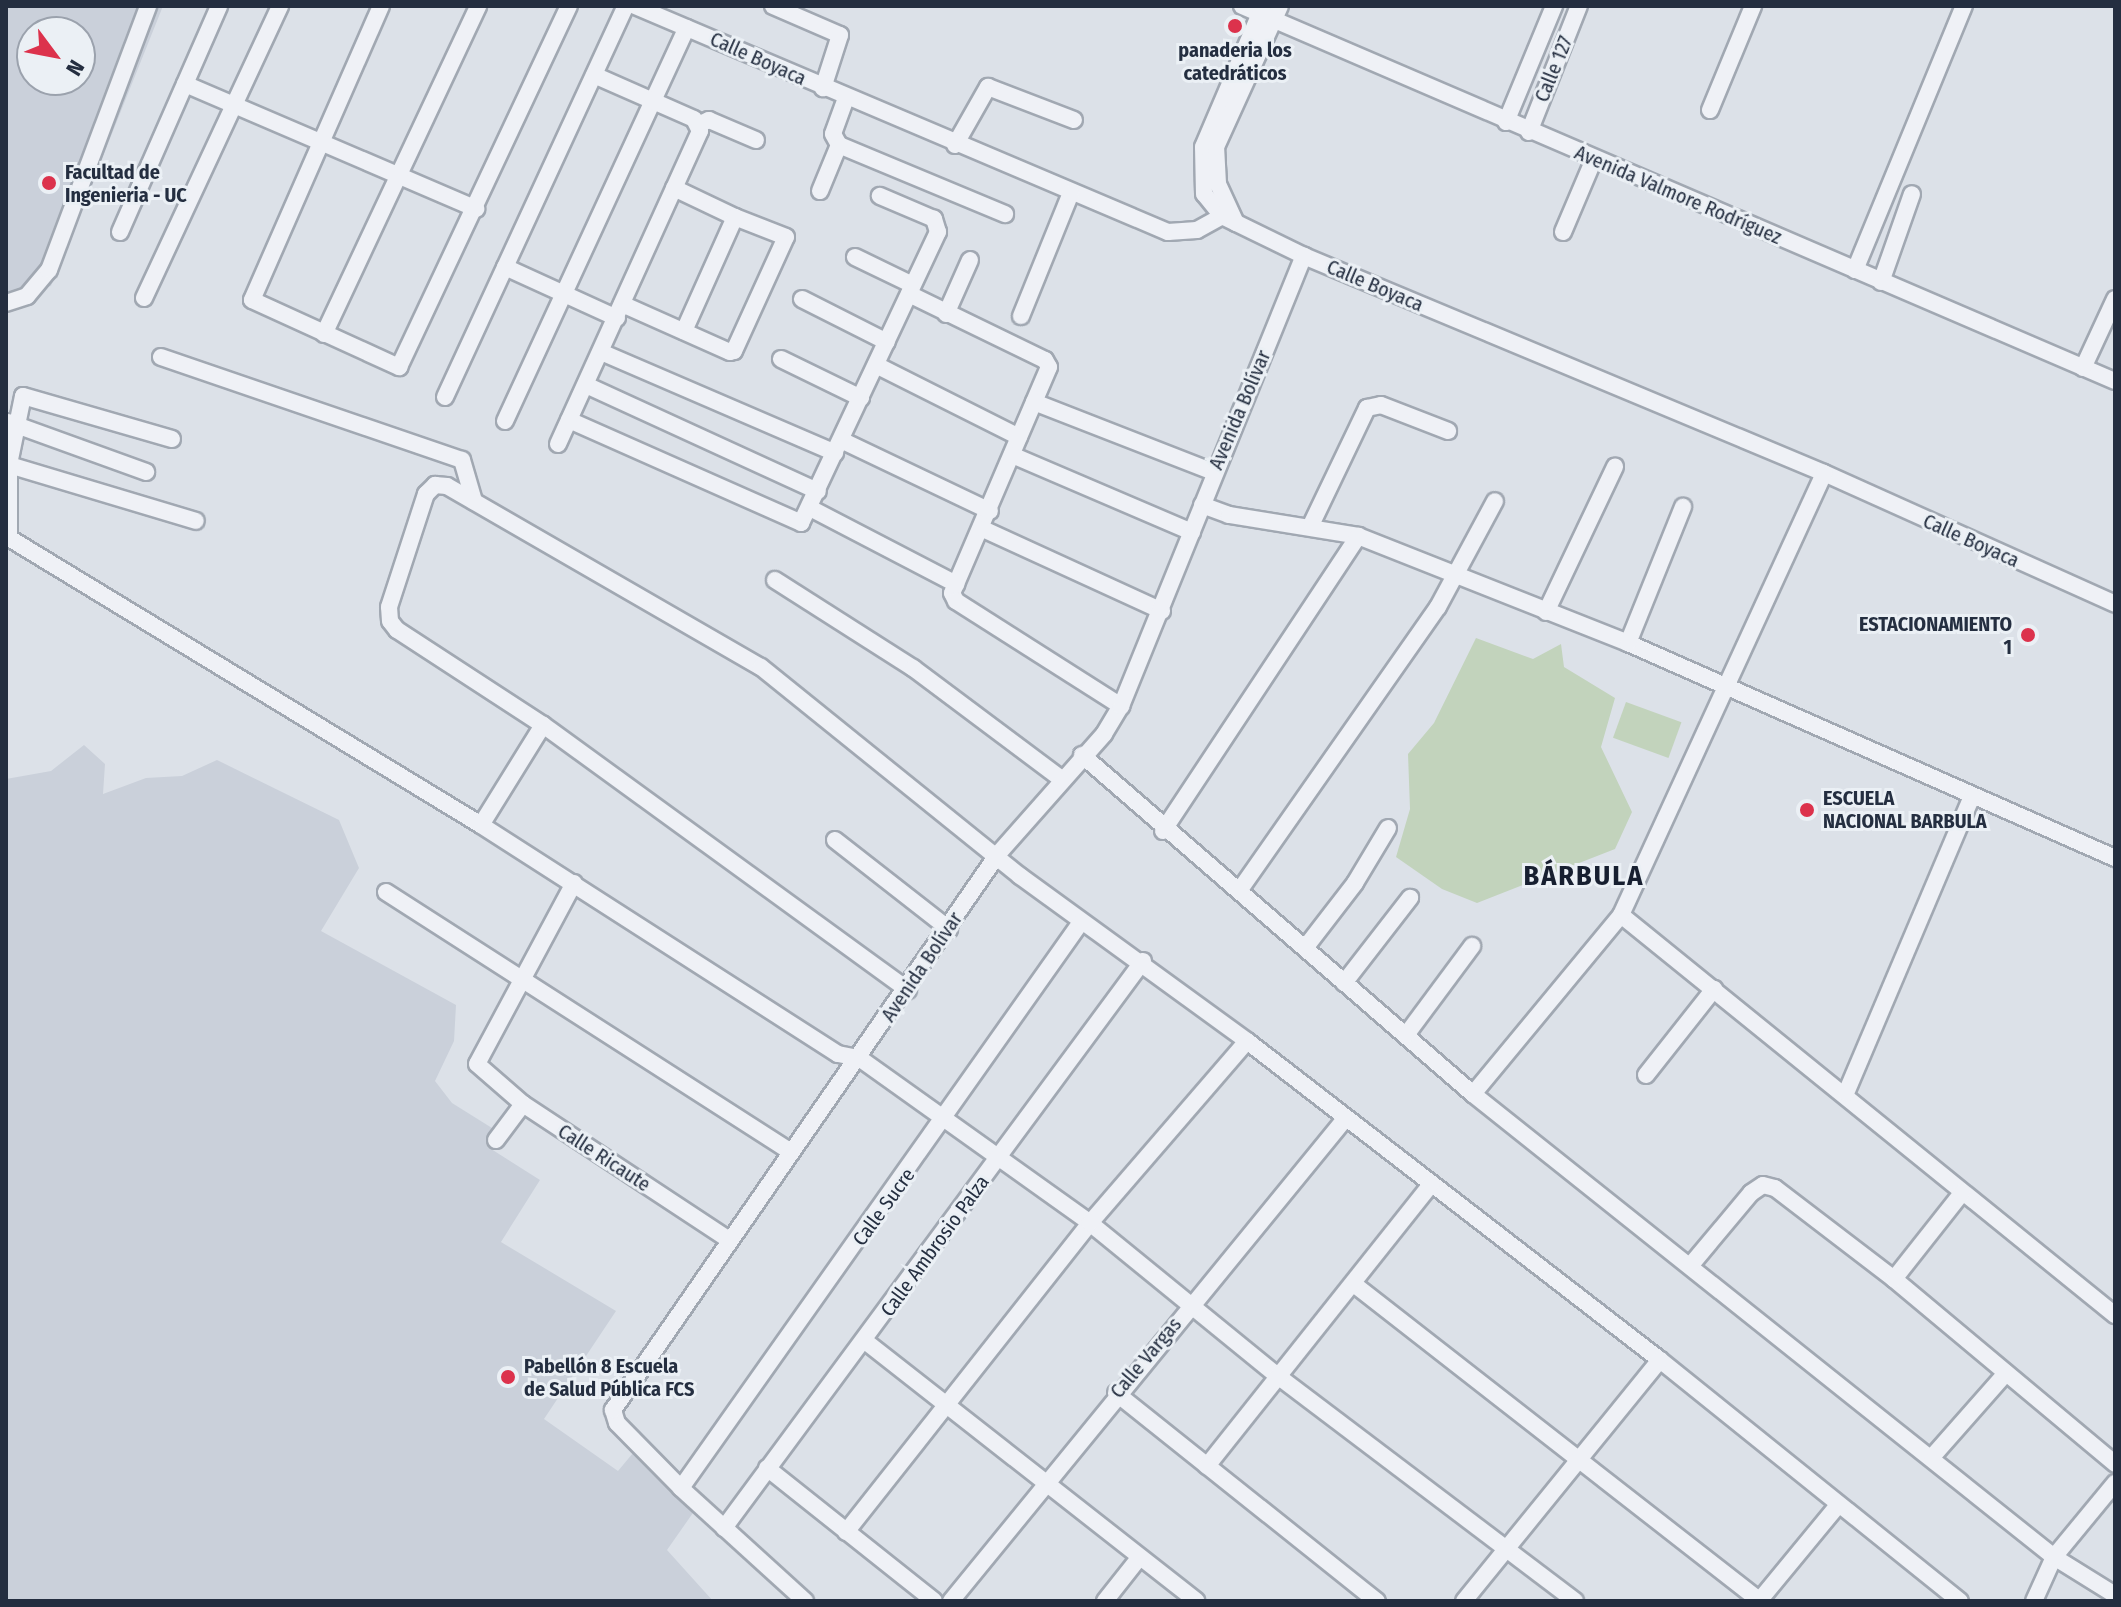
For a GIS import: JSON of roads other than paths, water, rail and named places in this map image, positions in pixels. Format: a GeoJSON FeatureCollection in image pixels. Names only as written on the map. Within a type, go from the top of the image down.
{"type":"FeatureCollection","features":[{"type":"Feature","properties":{"kind":"street"},"geometry":{"type":"LineString","coordinates":[[6,303],[27,296],[49,270],[148,6]]}},
{"type":"Feature","properties":{"kind":"street"},"geometry":{"type":"LineString","coordinates":[[120,232],[219,6]]}},
{"type":"Feature","properties":{"kind":"street"},"geometry":{"type":"LineString","coordinates":[[144,298],[236,108],[280,6]]}},
{"type":"Feature","properties":{"kind":"street"},"geometry":{"type":"LineString","coordinates":[[381,6],[252,300],[390,365],[405,363],[569,6]]}},
{"type":"Feature","properties":{"kind":"street"},"geometry":{"type":"LineString","coordinates":[[324,334],[478,6]]}},
{"type":"Feature","properties":{"kind":"street"},"geometry":{"type":"LineString","coordinates":[[445,397],[626,6]]}},
{"type":"Feature","properties":{"kind":"street","name":"Calle Boyaca"},"geometry":{"type":"LineString","coordinates":[[635,6],[955,145],[1168,232],[1197,230],[1229,219],[1304,256],[1824,473],[2115,604]]}},
{"type":"Feature","properties":{"kind":"street"},"geometry":{"type":"LineString","coordinates":[[773,6],[840,35],[823,88]]}},
{"type":"Feature","properties":{"kind":"street","name":"Avenida Valmore Rodríguez"},"geometry":{"type":"LineString","coordinates":[[1242,6],[1268,11],[1506,122],[2115,381]]}},
{"type":"Feature","properties":{"kind":"street","name":"Calle 127"},"geometry":{"type":"LineString","coordinates":[[1506,122],[1554,6]]}},
{"type":"Feature","properties":{"kind":"street","name":"Calle 127"},"geometry":{"type":"LineString","coordinates":[[1529,132],[1579,6]]}},
{"type":"Feature","properties":{"kind":"street"},"geometry":{"type":"LineString","coordinates":[[1710,110],[1753,6]]}},
{"type":"Feature","properties":{"kind":"street"},"geometry":{"type":"LineString","coordinates":[[1855,270],[1964,6]]}},
{"type":"Feature","properties":{"kind":"street"},"geometry":{"type":"LineString","coordinates":[[1229,219],[1218,184],[1216,147],[1268,11]]}},
{"type":"Feature","properties":{"kind":"street"},"geometry":{"type":"LineString","coordinates":[[505,421],[687,28]]}},
{"type":"Feature","properties":{"kind":"street"},"geometry":{"type":"LineString","coordinates":[[594,75],[654,100],[700,124]]}},
{"type":"Feature","properties":{"kind":"street"},"geometry":{"type":"LineString","coordinates":[[185,84],[476,209]]}},
{"type":"Feature","properties":{"kind":"street"},"geometry":{"type":"LineString","coordinates":[[955,145],[988,87],[1074,120]]}},
{"type":"Feature","properties":{"kind":"street"},"geometry":{"type":"LineString","coordinates":[[846,98],[833,134],[839,145],[1005,214]]}},
{"type":"Feature","properties":{"kind":"street"},"geometry":{"type":"LineString","coordinates":[[558,444],[700,124],[709,120],[756,140]]}},
{"type":"Feature","properties":{"kind":"street"},"geometry":{"type":"LineString","coordinates":[[820,191],[839,145]]}},
{"type":"Feature","properties":{"kind":"street"},"geometry":{"type":"LineString","coordinates":[[1563,232],[1594,159]]}},
{"type":"Feature","properties":{"kind":"street"},"geometry":{"type":"LineString","coordinates":[[505,267],[564,294],[684,331],[734,351],[785,241],[782,235],[674,188]]}},
{"type":"Feature","properties":{"kind":"street"},"geometry":{"type":"LineString","coordinates":[[1021,316],[1071,193]]}},
{"type":"Feature","properties":{"kind":"street"},"geometry":{"type":"LineString","coordinates":[[1881,282],[1912,194]]}},
{"type":"Feature","properties":{"kind":"street"},"geometry":{"type":"LineString","coordinates":[[569,420],[801,523],[939,224],[880,196]]}},
{"type":"Feature","properties":{"kind":"street"},"geometry":{"type":"LineString","coordinates":[[684,331],[735,217]]}},
{"type":"Feature","properties":{"kind":"street","name":"Avenida Bolívar"},"geometry":{"type":"LineString","coordinates":[[805,1601],[681,1488],[617,1423],[613,1410],[728,1239],[908,990],[998,854],[1121,706],[1304,256]]}},
{"type":"Feature","properties":{"kind":"street"},"geometry":{"type":"LineString","coordinates":[[855,257],[946,314],[1048,362],[983,529],[952,593],[956,601],[1121,706]]}},
{"type":"Feature","properties":{"kind":"street"},"geometry":{"type":"LineString","coordinates":[[946,314],[970,260]]}},
{"type":"Feature","properties":{"kind":"street"},"geometry":{"type":"LineString","coordinates":[[802,299],[887,342]]}},
{"type":"Feature","properties":{"kind":"street"},"geometry":{"type":"LineString","coordinates":[[2083,368],[2115,299]]}},
{"type":"Feature","properties":{"kind":"street"},"geometry":{"type":"LineString","coordinates":[[601,352],[838,446],[990,511]]}},
{"type":"Feature","properties":{"kind":"street"},"geometry":{"type":"LineString","coordinates":[[161,357],[462,460],[474,501]]}},
{"type":"Feature","properties":{"kind":"street"},"geometry":{"type":"LineString","coordinates":[[781,359],[861,398]]}},
{"type":"Feature","properties":{"kind":"street"},"geometry":{"type":"LineString","coordinates":[[876,365],[1019,437]]}},
{"type":"Feature","properties":{"kind":"street"},"geometry":{"type":"LineString","coordinates":[[586,385],[818,491]]}},
{"type":"Feature","properties":{"kind":"street"},"geometry":{"type":"LineString","coordinates":[[172,439],[31,395],[19,400],[10,423],[7,531],[17,543],[481,825],[838,1054],[859,1058],[1090,1223],[1192,1303],[1279,1377],[1510,1546],[1575,1601]]}},
{"type":"Feature","properties":{"kind":"street"},"geometry":{"type":"LineString","coordinates":[[1034,402],[1214,472]]}},
{"type":"Feature","properties":{"kind":"street"},"geometry":{"type":"LineString","coordinates":[[1311,525],[1367,408],[1381,405],[1448,431]]}},
{"type":"Feature","properties":{"kind":"street"},"geometry":{"type":"LineString","coordinates":[[10,423],[146,472]]}},
{"type":"Feature","properties":{"kind":"street"},"geometry":{"type":"LineString","coordinates":[[1012,455],[1192,532]]}},
{"type":"Feature","properties":{"kind":"street"},"geometry":{"type":"LineString","coordinates":[[8,464],[128,504],[148,505],[196,521]]}},
{"type":"Feature","properties":{"kind":"street"},"geometry":{"type":"LineString","coordinates":[[1546,612],[1615,467]]}},
{"type":"Feature","properties":{"kind":"street"},"geometry":{"type":"LineString","coordinates":[[1473,1094],[1621,915],[1824,473]]}},
{"type":"Feature","properties":{"kind":"street"},"geometry":{"type":"LineString","coordinates":[[908,990],[543,725],[390,621],[389,607],[426,494],[435,485],[447,486],[474,501],[761,667],[1081,922],[1143,961],[1660,1360],[1960,1601]]}},
{"type":"Feature","properties":{"kind":"street"},"geometry":{"type":"LineString","coordinates":[[1239,891],[1456,577],[1495,501]]}},
{"type":"Feature","properties":{"kind":"street"},"geometry":{"type":"LineString","coordinates":[[1202,505],[1251,519],[1311,525],[1358,536],[1628,643],[2115,858]]}},
{"type":"Feature","properties":{"kind":"street"},"geometry":{"type":"LineString","coordinates":[[1628,643],[1683,507]]}},
{"type":"Feature","properties":{"kind":"street"},"geometry":{"type":"LineString","coordinates":[[810,508],[956,584]]}},
{"type":"Feature","properties":{"kind":"street"},"geometry":{"type":"LineString","coordinates":[[983,529],[1162,611]]}},
{"type":"Feature","properties":{"kind":"street"},"geometry":{"type":"LineString","coordinates":[[1163,831],[1358,536]]}},
{"type":"Feature","properties":{"kind":"street"},"geometry":{"type":"LineString","coordinates":[[775,580],[913,668],[1060,778]]}},
{"type":"Feature","properties":{"kind":"street"},"geometry":{"type":"LineString","coordinates":[[481,825],[543,725]]}},
{"type":"Feature","properties":{"kind":"street"},"geometry":{"type":"LineString","coordinates":[[1082,755],[1163,831],[1239,891],[1473,1094],[2054,1557],[2115,1595]]}},
{"type":"Feature","properties":{"kind":"street"},"geometry":{"type":"LineString","coordinates":[[1846,1093],[1972,796]]}},
{"type":"Feature","properties":{"kind":"street"},"geometry":{"type":"LineString","coordinates":[[1305,948],[1355,883],[1388,828]]}},
{"type":"Feature","properties":{"kind":"street"},"geometry":{"type":"LineString","coordinates":[[835,840],[949,929]]}},
{"type":"Feature","properties":{"kind":"street"},"geometry":{"type":"LineString","coordinates":[[523,978],[574,883]]}},
{"type":"Feature","properties":{"kind":"street"},"geometry":{"type":"LineString","coordinates":[[386,892],[790,1151]]}},
{"type":"Feature","properties":{"kind":"street"},"geometry":{"type":"LineString","coordinates":[[1344,983],[1410,898]]}},
{"type":"Feature","properties":{"kind":"street"},"geometry":{"type":"LineString","coordinates":[[1621,915],[1846,1093],[1962,1193],[2115,1315]]}},
{"type":"Feature","properties":{"kind":"street","name":"Calle Sucre"},"geometry":{"type":"LineString","coordinates":[[681,1488],[1081,922]]}},
{"type":"Feature","properties":{"kind":"street"},"geometry":{"type":"LineString","coordinates":[[1406,1035],[1472,946]]}},
{"type":"Feature","properties":{"kind":"street","name":"Calle Ambrosio Palza"},"geometry":{"type":"LineString","coordinates":[[724,1528],[1143,961]]}},
{"type":"Feature","properties":{"kind":"street","name":"Calle Ricaute"},"geometry":{"type":"LineString","coordinates":[[523,978],[478,1055],[482,1073],[523,1104],[728,1239]]}},
{"type":"Feature","properties":{"kind":"street"},"geometry":{"type":"LineString","coordinates":[[1646,1075],[1714,989]]}},
{"type":"Feature","properties":{"kind":"street"},"geometry":{"type":"LineString","coordinates":[[846,1532],[1090,1223],[1247,1041]]}},
{"type":"Feature","properties":{"kind":"street"},"geometry":{"type":"LineString","coordinates":[[496,1140],[523,1104]]}},
{"type":"Feature","properties":{"kind":"street","name":"Calle Vargas"},"geometry":{"type":"LineString","coordinates":[[951,1601],[1116,1393],[1345,1119]]}},
{"type":"Feature","properties":{"kind":"street"},"geometry":{"type":"LineString","coordinates":[[1207,1466],[1355,1285],[1431,1184]]}},
{"type":"Feature","properties":{"kind":"street"},"geometry":{"type":"LineString","coordinates":[[1690,1266],[1763,1185],[1775,1188],[1894,1279],[2115,1464]]}},
{"type":"Feature","properties":{"kind":"street"},"geometry":{"type":"LineString","coordinates":[[1894,1279],[1962,1193]]}},
{"type":"Feature","properties":{"kind":"street"},"geometry":{"type":"LineString","coordinates":[[1355,1285],[1579,1456],[1759,1601],[1838,1505]]}},
{"type":"Feature","properties":{"kind":"street"},"geometry":{"type":"LineString","coordinates":[[865,1341],[1196,1601]]}},
{"type":"Feature","properties":{"kind":"street"},"geometry":{"type":"LineString","coordinates":[[1464,1601],[1660,1360]]}},
{"type":"Feature","properties":{"kind":"street"},"geometry":{"type":"LineString","coordinates":[[1932,1457],[2006,1373]]}},
{"type":"Feature","properties":{"kind":"street"},"geometry":{"type":"LineString","coordinates":[[1116,1393],[1377,1601]]}},
{"type":"Feature","properties":{"kind":"street"},"geometry":{"type":"LineString","coordinates":[[767,1468],[934,1601]]}},
{"type":"Feature","properties":{"kind":"street"},"geometry":{"type":"LineString","coordinates":[[2034,1601],[2054,1557],[2115,1483]]}},
{"type":"Feature","properties":{"kind":"street"},"geometry":{"type":"LineString","coordinates":[[1105,1601],[1139,1558]]}},
{"type":"Feature","properties":{"kind":"place","name":"panaderia los catedráticos"},"geometry":{"type":"Point","coordinates":[1235,26]}},
{"type":"Feature","properties":{"kind":"place","name":"Facultad de Ingenieria - UC"},"geometry":{"type":"Point","coordinates":[49,183]}},
{"type":"Feature","properties":{"kind":"place","name":"ESTACIONAMIENTO 1"},"geometry":{"type":"Point","coordinates":[2028,635]}},
{"type":"Feature","properties":{"kind":"place","name":"ESCUELA NACIONAL BARBULA"},"geometry":{"type":"Point","coordinates":[1807,810]}},
{"type":"Feature","properties":{"kind":"place","name":"Pabellón 8 Escuela de Salud Pública FCS"},"geometry":{"type":"Point","coordinates":[508,1377]}},
{"type":"Feature","properties":{"kind":"district","name":"BÁRBULA"},"geometry":{"type":"Point","coordinates":[1584,876]}}]}
